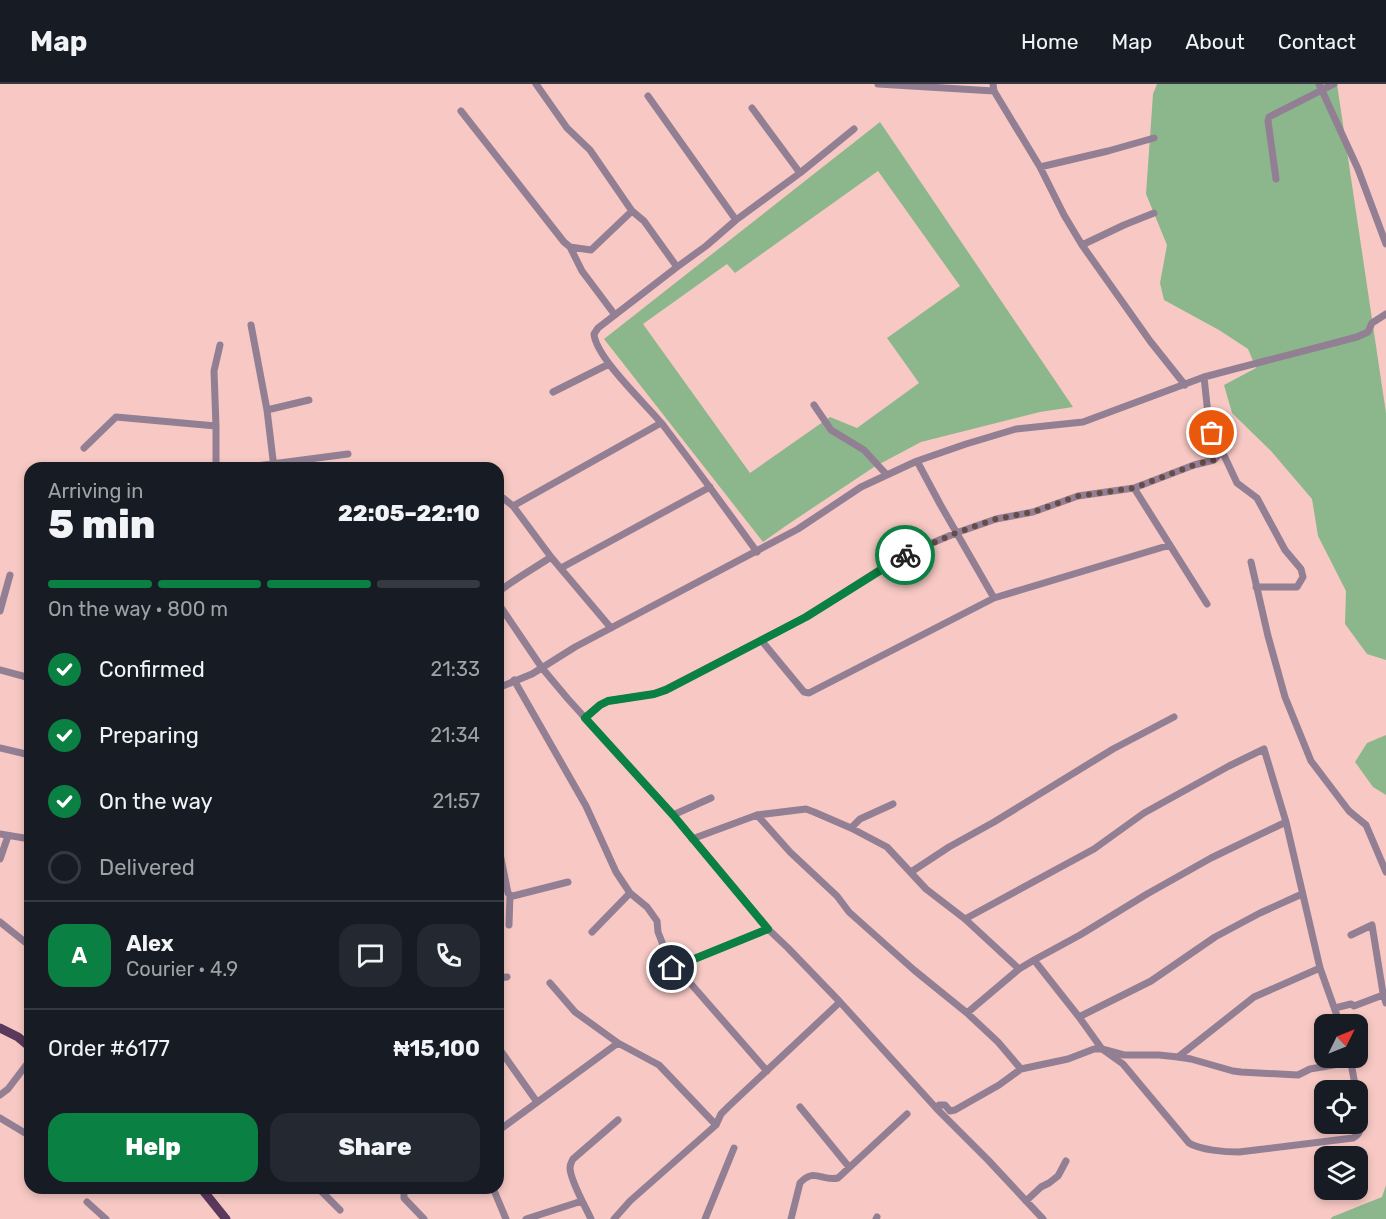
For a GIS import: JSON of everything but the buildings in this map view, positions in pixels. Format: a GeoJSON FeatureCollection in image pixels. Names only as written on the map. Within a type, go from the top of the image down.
{"type":"FeatureCollection","features":[{"type":"Feature","properties":{"kind":"main road"},"geometry":{"type":"LineString","coordinates":[[0,1028],[18,1036],[24,1042]]}},
{"type":"Feature","properties":{"kind":"main road"},"geometry":{"type":"LineString","coordinates":[[206,1194],[226,1219]]}},
{"type":"Feature","properties":{"kind":"street"},"geometry":{"type":"LineString","coordinates":[[536,84],[567,128],[590,150],[632,211],[644,221],[677,267]]}},
{"type":"Feature","properties":{"kind":"street"},"geometry":{"type":"LineString","coordinates":[[878,84],[994,87],[1082,245],[1150,341],[1185,385]]}},
{"type":"Feature","properties":{"kind":"street"},"geometry":{"type":"LineString","coordinates":[[1276,179],[1269,117],[1321,87],[1334,84]]}},
{"type":"Feature","properties":{"kind":"street"},"geometry":{"type":"LineString","coordinates":[[1321,87],[1358,169],[1386,244]]}},
{"type":"Feature","properties":{"kind":"street"},"geometry":{"type":"LineString","coordinates":[[648,96],[736,220]]}},
{"type":"Feature","properties":{"kind":"street"},"geometry":{"type":"LineString","coordinates":[[752,108],[800,173]]}},
{"type":"Feature","properties":{"kind":"street"},"geometry":{"type":"LineString","coordinates":[[462,111],[570,247],[582,272],[615,315]]}},
{"type":"Feature","properties":{"kind":"street"},"geometry":{"type":"LineString","coordinates":[[757,552],[661,423],[609,364],[597,346],[594,334],[598,328],[712,242],[736,220],[800,173],[854,129]]}},
{"type":"Feature","properties":{"kind":"street"},"geometry":{"type":"LineString","coordinates":[[1040,167],[1107,152],[1154,138]]}},
{"type":"Feature","properties":{"kind":"street"},"geometry":{"type":"LineString","coordinates":[[570,247],[591,250],[632,211]]}},
{"type":"Feature","properties":{"kind":"street"},"geometry":{"type":"LineString","coordinates":[[1082,245],[1154,213]]}},
{"type":"Feature","properties":{"kind":"street"},"geometry":{"type":"LineString","coordinates":[[504,685],[532,674],[575,647],[757,552],[798,529],[861,487],[886,474],[966,444],[1016,429],[1083,422],[1208,376],[1362,335],[1386,314]]}},
{"type":"Feature","properties":{"kind":"street"},"geometry":{"type":"LineString","coordinates":[[251,325],[267,410],[274,462]]}},
{"type":"Feature","properties":{"kind":"street"},"geometry":{"type":"LineString","coordinates":[[216,462],[214,371],[220,345]]}},
{"type":"Feature","properties":{"kind":"street"},"geometry":{"type":"LineString","coordinates":[[553,392],[609,364]]}},
{"type":"Feature","properties":{"kind":"street"},"geometry":{"type":"LineString","coordinates":[[1208,376],[1209,424],[1212,433],[1237,483],[1257,498],[1285,550],[1301,569],[1303,578],[1297,587],[1256,586]]}},
{"type":"Feature","properties":{"kind":"street"},"geometry":{"type":"LineString","coordinates":[[267,410],[309,400]]}},
{"type":"Feature","properties":{"kind":"street"},"geometry":{"type":"LineString","coordinates":[[814,405],[831,430],[864,450],[886,474]]}},
{"type":"Feature","properties":{"kind":"street"},"geometry":{"type":"LineString","coordinates":[[84,448],[116,417],[216,426]]}},
{"type":"Feature","properties":{"kind":"street"},"geometry":{"type":"LineString","coordinates":[[513,506],[661,423]]}},
{"type":"Feature","properties":{"kind":"street"},"geometry":{"type":"LineString","coordinates":[[585,718],[608,701],[666,690],[806,617],[901,556],[996,519],[1039,511],[1078,496],[1134,488],[1194,465],[1214,460],[1222,451]]}},
{"type":"Feature","properties":{"kind":"street"},"geometry":{"type":"LineString","coordinates":[[299,462],[348,454]]}},
{"type":"Feature","properties":{"kind":"street"},"geometry":{"type":"LineString","coordinates":[[917,461],[994,598]]}},
{"type":"Feature","properties":{"kind":"street"},"geometry":{"type":"LineString","coordinates":[[561,568],[710,488]]}},
{"type":"Feature","properties":{"kind":"street"},"geometry":{"type":"LineString","coordinates":[[1134,488],[1207,604]]}},
{"type":"Feature","properties":{"kind":"street"},"geometry":{"type":"LineString","coordinates":[[504,499],[513,506],[551,557],[611,628]]}},
{"type":"Feature","properties":{"kind":"street"},"geometry":{"type":"LineString","coordinates":[[760,640],[804,692],[809,693],[994,598],[1170,545]]}},
{"type":"Feature","properties":{"kind":"street"},"geometry":{"type":"LineString","coordinates":[[504,587],[551,557]]}},
{"type":"Feature","properties":{"kind":"street"},"geometry":{"type":"LineString","coordinates":[[1251,562],[1285,697],[1311,761],[1349,811],[1366,825],[1386,872]]}},
{"type":"Feature","properties":{"kind":"street"},"geometry":{"type":"LineString","coordinates":[[0,611],[10,575]]}},
{"type":"Feature","properties":{"kind":"street"},"geometry":{"type":"LineString","coordinates":[[504,612],[542,668],[673,815],[768,929],[840,1002],[937,1109],[1043,1219]]}},
{"type":"Feature","properties":{"kind":"street"},"geometry":{"type":"LineString","coordinates":[[0,670],[24,676]]}},
{"type":"Feature","properties":{"kind":"street"},"geometry":{"type":"LineString","coordinates":[[514,680],[582,799],[616,872],[630,893],[647,907],[657,921],[658,932],[672,968],[691,984],[767,1071]]}},
{"type":"Feature","properties":{"kind":"street"},"geometry":{"type":"LineString","coordinates":[[911,872],[1113,749],[1174,717]]}},
{"type":"Feature","properties":{"kind":"street"},"geometry":{"type":"LineString","coordinates":[[0,748],[24,753]]}},
{"type":"Feature","properties":{"kind":"street"},"geometry":{"type":"LineString","coordinates":[[965,919],[1094,849],[1144,813],[1264,749],[1286,822],[1320,968],[1337,1014]]}},
{"type":"Feature","properties":{"kind":"street"},"geometry":{"type":"LineString","coordinates":[[673,815],[711,798]]}},
{"type":"Feature","properties":{"kind":"street"},"geometry":{"type":"LineString","coordinates":[[852,828],[860,819],[893,804]]}},
{"type":"Feature","properties":{"kind":"street"},"geometry":{"type":"LineString","coordinates":[[692,839],[757,816],[806,809],[852,828],[887,847],[926,889],[965,919],[1019,969]]}},
{"type":"Feature","properties":{"kind":"street"},"geometry":{"type":"LineString","coordinates":[[757,816],[790,852],[837,896],[849,912],[967,1013],[998,1042],[1021,1069]]}},
{"type":"Feature","properties":{"kind":"street"},"geometry":{"type":"LineString","coordinates":[[967,1013],[1019,969],[1034,960],[1211,858],[1286,822]]}},
{"type":"Feature","properties":{"kind":"street"},"geometry":{"type":"LineString","coordinates":[[0,859],[4,835],[24,838]]}},
{"type":"Feature","properties":{"kind":"street"},"geometry":{"type":"LineString","coordinates":[[510,896],[568,882]]}},
{"type":"Feature","properties":{"kind":"street"},"geometry":{"type":"LineString","coordinates":[[504,886],[510,896],[509,926]]}},
{"type":"Feature","properties":{"kind":"street"},"geometry":{"type":"LineString","coordinates":[[592,932],[630,893]]}},
{"type":"Feature","properties":{"kind":"street"},"geometry":{"type":"LineString","coordinates":[[1079,1017],[1151,981],[1215,938],[1260,913],[1302,894]]}},
{"type":"Feature","properties":{"kind":"street"},"geometry":{"type":"LineString","coordinates":[[0,922],[24,942]]}},
{"type":"Feature","properties":{"kind":"street"},"geometry":{"type":"LineString","coordinates":[[1335,1008],[1385,999],[1372,925],[1351,935]]}},
{"type":"Feature","properties":{"kind":"street"},"geometry":{"type":"LineString","coordinates":[[672,968],[768,929]]}},
{"type":"Feature","properties":{"kind":"street"},"geometry":{"type":"LineString","coordinates":[[1034,960],[1102,1048],[1123,1064],[1194,1147],[1239,1152],[1353,1138],[1359,1134]]}},
{"type":"Feature","properties":{"kind":"street"},"geometry":{"type":"LineString","coordinates":[[1178,1057],[1254,997],[1320,968]]}},
{"type":"Feature","properties":{"kind":"street"},"geometry":{"type":"LineString","coordinates":[[550,983],[575,1012],[618,1043],[659,1065],[716,1125]]}},
{"type":"Feature","properties":{"kind":"street"},"geometry":{"type":"LineString","coordinates":[[614,1219],[630,1201],[716,1125],[721,1114],[729,1106],[840,1002]]}},
{"type":"Feature","properties":{"kind":"street"},"geometry":{"type":"LineString","coordinates":[[504,1127],[618,1043]]}},
{"type":"Feature","properties":{"kind":"street"},"geometry":{"type":"LineString","coordinates":[[937,1109],[945,1105],[950,1111],[956,1110],[1021,1069],[1068,1059],[1102,1048],[1124,1055],[1159,1055],[1191,1059],[1233,1071],[1298,1075],[1314,1068]]}},
{"type":"Feature","properties":{"kind":"street"},"geometry":{"type":"LineString","coordinates":[[504,1055],[537,1102]]}},
{"type":"Feature","properties":{"kind":"street"},"geometry":{"type":"LineString","coordinates":[[0,1095],[24,1066]]}},
{"type":"Feature","properties":{"kind":"street"},"geometry":{"type":"LineString","coordinates":[[800,1107],[849,1167]]}},
{"type":"Feature","properties":{"kind":"street"},"geometry":{"type":"LineString","coordinates":[[791,1219],[804,1178],[814,1175],[830,1180],[838,1178],[907,1114]]}},
{"type":"Feature","properties":{"kind":"street"},"geometry":{"type":"LineString","coordinates":[[0,1118],[24,1132]]}},
{"type":"Feature","properties":{"kind":"street"},"geometry":{"type":"LineString","coordinates":[[591,1219],[570,1171],[570,1165],[573,1159],[618,1120]]}},
{"type":"Feature","properties":{"kind":"street"},"geometry":{"type":"LineString","coordinates":[[705,1219],[734,1148]]}},
{"type":"Feature","properties":{"kind":"street"},"geometry":{"type":"LineString","coordinates":[[1026,1201],[1058,1176],[1066,1161]]}},
{"type":"Feature","properties":{"kind":"street"},"geometry":{"type":"LineString","coordinates":[[324,1194],[340,1210]]}},
{"type":"Feature","properties":{"kind":"street"},"geometry":{"type":"LineString","coordinates":[[404,1194],[404,1198],[424,1219]]}},
{"type":"Feature","properties":{"kind":"street"},"geometry":{"type":"LineString","coordinates":[[496,1194],[506,1219]]}},
{"type":"Feature","properties":{"kind":"street"},"geometry":{"type":"LineString","coordinates":[[526,1219],[582,1200]]}},
{"type":"Feature","properties":{"kind":"street"},"geometry":{"type":"LineString","coordinates":[[87,1202],[106,1219]]}},
{"type":"Feature","properties":{"kind":"green space"},"geometry":{"type":"Polygon","coordinates":[[[1157,84],[1337,84],[1386,413],[1386,660],[1367,654],[1345,624],[1346,591],[1318,536],[1312,499],[1271,451],[1232,413],[1224,385],[1256,368],[1248,349],[1164,300],[1160,283],[1167,245],[1146,194],[1153,94],[1157,84]]]}},
{"type":"Feature","properties":{"kind":"green space"},"geometry":{"type":"Polygon","coordinates":[[[880,122],[1073,407],[1040,412],[921,442],[874,467],[763,542],[604,339],[880,122]],[[878,171],[735,273],[727,264],[643,324],[750,473],[830,417],[857,428],[919,383],[887,338],[960,286],[878,171]]]}},
{"type":"Feature","properties":{"kind":"green space"},"geometry":{"type":"Polygon","coordinates":[[[1386,735],[1386,795],[1373,787],[1355,762],[1367,743],[1386,735]]]}},
{"type":"Feature","properties":{"kind":"green space"},"geometry":{"type":"Polygon","coordinates":[[[1386,1185],[1386,1219],[1331,1219],[1382,1197],[1386,1185]]]}},
{"type":"Feature","properties":{"kind":"way so far"},"geometry":{"type":"LineString","coordinates":[[905,555],[996,519],[1046,509],[1078,496],[1134,488],[1194,465],[1214,460],[1222,451],[1212,433]]}},
{"type":"Feature","properties":{"kind":"route"},"geometry":{"type":"LineString","coordinates":[[672,968],[768,929],[673,815],[585,718],[608,701],[666,690],[806,617],[905,555]]}}]}
